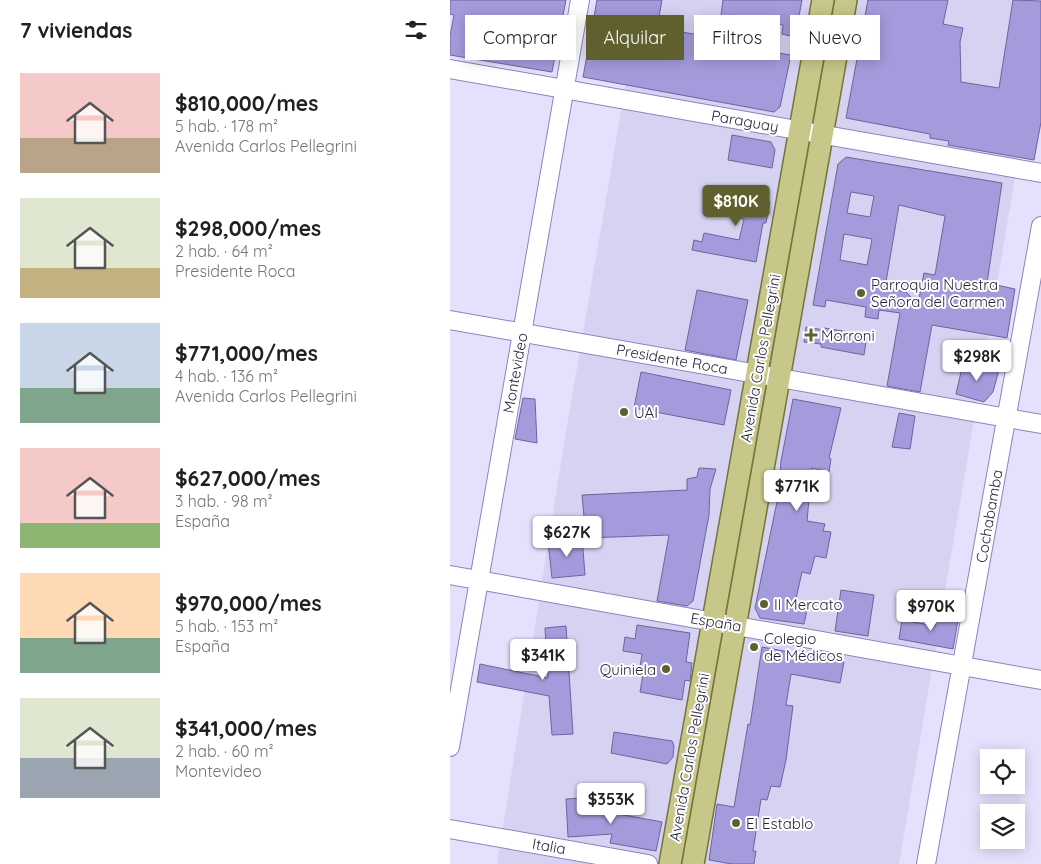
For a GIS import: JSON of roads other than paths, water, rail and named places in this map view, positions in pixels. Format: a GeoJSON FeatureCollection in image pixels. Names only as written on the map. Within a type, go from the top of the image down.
{"type":"FeatureCollection","features":[{"type":"Feature","properties":{"kind":"main road","name":"Avenida Carlos Pellegrini"},"geometry":{"type":"LineString","coordinates":[[670,864],[823,0]]}},
{"type":"Feature","properties":{"kind":"main road","name":"Avenida Carlos Pellegrini"},"geometry":{"type":"LineString","coordinates":[[694,864],[846,0]]}},
{"type":"Feature","properties":{"kind":"street","name":"Montevideo"},"geometry":{"type":"LineString","coordinates":[[450,747],[580,0]]}},
{"type":"Feature","properties":{"kind":"street","name":"Paraguay"},"geometry":{"type":"LineString","coordinates":[[450,69],[1041,173]]}},
{"type":"Feature","properties":{"kind":"street","name":"Cochabamba"},"geometry":{"type":"LineString","coordinates":[[926,864],[1041,226]]}},
{"type":"Feature","properties":{"kind":"street","name":"Presidente Roca"},"geometry":{"type":"LineString","coordinates":[[450,320],[1041,424]]}},
{"type":"Feature","properties":{"kind":"street","name":"España"},"geometry":{"type":"LineString","coordinates":[[450,575],[1041,680]]}},
{"type":"Feature","properties":{"kind":"street","name":"Italia"},"geometry":{"type":"LineString","coordinates":[[450,829],[648,864]]}},
{"type":"Feature","properties":{"kind":"place","name":"Parroquia Nuestra Señora del Carmen"},"geometry":{"type":"Point","coordinates":[861,293]}},
{"type":"Feature","properties":{"kind":"place","name":"Morroni"},"geometry":{"type":"Point","coordinates":[811,335]}},
{"type":"Feature","properties":{"kind":"place","name":"UAI"},"geometry":{"type":"Point","coordinates":[624,412]}},
{"type":"Feature","properties":{"kind":"place","name":"Il Mercato"},"geometry":{"type":"Point","coordinates":[764,604]}},
{"type":"Feature","properties":{"kind":"place","name":"Colegio de Médicos"},"geometry":{"type":"Point","coordinates":[754,647]}},
{"type":"Feature","properties":{"kind":"place","name":"Quiniela"},"geometry":{"type":"Point","coordinates":[666,669]}},
{"type":"Feature","properties":{"kind":"place","name":"El Establo"},"geometry":{"type":"Point","coordinates":[736,823]}}]}
